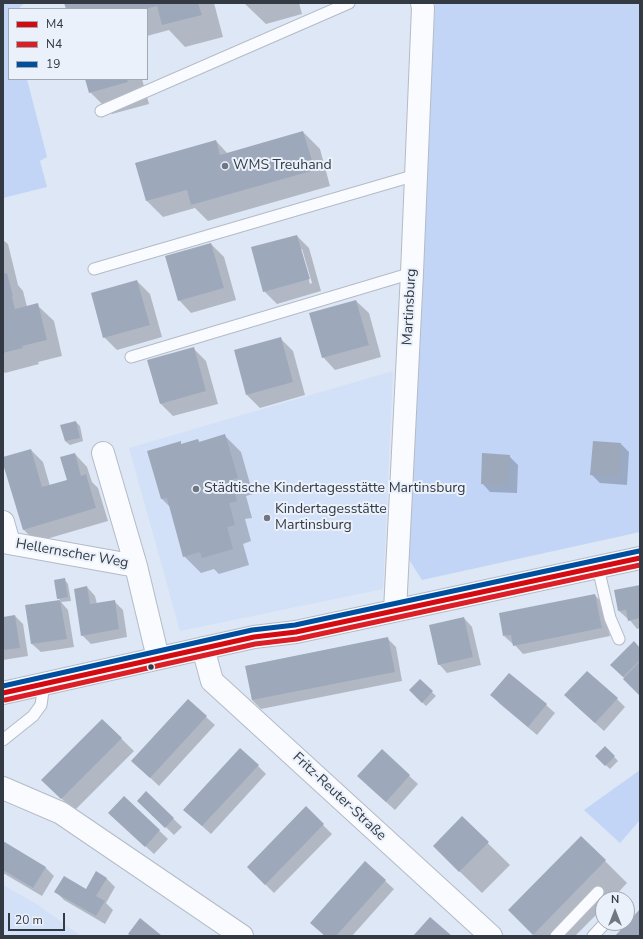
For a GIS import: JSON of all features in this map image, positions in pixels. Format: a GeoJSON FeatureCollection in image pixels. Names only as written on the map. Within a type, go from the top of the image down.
{"type":"FeatureCollection","features":[{"type":"Feature","properties":{"kind":"street","name":"Martinsburg"},"geometry":{"type":"LineString","coordinates":[[395,611],[412,273],[422,3]]}},
{"type":"Feature","properties":{"kind":"street","name":"Hellernscher Weg"},"geometry":{"type":"LineString","coordinates":[[103,454],[136,566],[158,658]]}},
{"type":"Feature","properties":{"kind":"street","name":"Hellernscher Weg"},"geometry":{"type":"LineString","coordinates":[[3,522],[6,542],[136,566]]}},
{"type":"Feature","properties":{"kind":"street"},"geometry":{"type":"LineString","coordinates":[[3,693],[254,637],[296,632],[640,558]]}},
{"type":"Feature","properties":{"kind":"street","name":"Fritz-Reuter-Straße"},"geometry":{"type":"LineString","coordinates":[[203,648],[212,681],[491,936]]}},
{"type":"Feature","properties":{"kind":"street"},"geometry":{"type":"LineString","coordinates":[[3,788],[61,813],[242,936]]}},
{"type":"Feature","properties":{"kind":"lane"},"geometry":{"type":"LineString","coordinates":[[101,111],[349,3]]}},
{"type":"Feature","properties":{"kind":"lane"},"geometry":{"type":"LineString","coordinates":[[94,269],[416,175]]}},
{"type":"Feature","properties":{"kind":"lane"},"geometry":{"type":"LineString","coordinates":[[131,357],[412,273]]}},
{"type":"Feature","properties":{"kind":"lane"},"geometry":{"type":"LineString","coordinates":[[598,568],[610,618],[619,639]]}},
{"type":"Feature","properties":{"kind":"lane"},"geometry":{"type":"LineString","coordinates":[[3,740],[33,716],[41,705],[44,684]]}},
{"type":"Feature","properties":{"kind":"lane"},"geometry":{"type":"LineString","coordinates":[[556,936],[595,895]]}},
{"type":"Feature","properties":{"kind":"shaded area"},"geometry":{"type":"Polygon","coordinates":[[[3,3],[25,3],[19,8],[8,8],[8,80],[27,80],[47,157],[40,161],[47,187],[3,198],[3,3]]]}},
{"type":"Feature","properties":{"kind":"shaded area"},"geometry":{"type":"Polygon","coordinates":[[[435,3],[640,3],[640,532],[422,580],[408,558],[435,3]]]}},
{"type":"Feature","properties":{"kind":"shaded area","name":"Kindertagesstätte Martinsburg"},"geometry":{"type":"Polygon","coordinates":[[[393,371],[383,589],[180,631],[129,448],[393,371]]]}},
{"type":"Feature","properties":{"kind":"shaded area"},"geometry":{"type":"Polygon","coordinates":[[[640,770],[640,820],[620,843],[584,810],[640,770]]]}},
{"type":"Feature","properties":{"kind":"shaded area"},"geometry":{"type":"Polygon","coordinates":[[[3,885],[38,905],[81,936],[3,936],[3,885]]]}},
{"type":"Feature","properties":{"kind":"building"},"geometry":{"type":"Polygon","coordinates":[[[64,3],[198,3],[202,15],[162,25],[157,6],[148,8],[66,8],[64,3]]]}},
{"type":"Feature","properties":{"kind":"building"},"geometry":{"type":"Polygon","coordinates":[[[85,80],[127,80],[128,82],[89,93],[85,80]]]}},
{"type":"Feature","properties":{"kind":"building","name":"WMS Treuhand"},"geometry":{"type":"Polygon","coordinates":[[[303,131],[315,170],[191,205],[187,190],[146,201],[135,163],[216,140],[220,155],[303,131]]]}},
{"type":"Feature","properties":{"kind":"building"},"geometry":{"type":"Polygon","coordinates":[[[297,235],[310,279],[263,292],[251,247],[297,235]]]}},
{"type":"Feature","properties":{"kind":"building"},"geometry":{"type":"Polygon","coordinates":[[[211,243],[224,288],[178,301],[165,256],[211,243]]]}},
{"type":"Feature","properties":{"kind":"building"},"geometry":{"type":"Polygon","coordinates":[[[7,273],[15,309],[38,303],[47,340],[22,346],[23,348],[3,353],[3,274],[7,273]]]}},
{"type":"Feature","properties":{"kind":"building"},"geometry":{"type":"Polygon","coordinates":[[[137,280],[150,325],[103,338],[91,293],[137,280]]]}},
{"type":"Feature","properties":{"kind":"building"},"geometry":{"type":"Polygon","coordinates":[[[356,300],[369,345],[322,358],[309,313],[356,300]]]}},
{"type":"Feature","properties":{"kind":"building"},"geometry":{"type":"Polygon","coordinates":[[[281,337],[293,382],[246,395],[234,350],[281,337]]]}},
{"type":"Feature","properties":{"kind":"building"},"geometry":{"type":"Polygon","coordinates":[[[194,347],[206,391],[160,404],[147,360],[194,347]]]}},
{"type":"Feature","properties":{"kind":"building"},"geometry":{"type":"Polygon","coordinates":[[[76,421],[80,438],[65,441],[60,425],[76,421]]]}},
{"type":"Feature","properties":{"kind":"building","name":"Städtische Kindertagesstätte Martinsburg"},"geometry":{"type":"Polygon","coordinates":[[[225,434],[238,478],[231,480],[237,501],[229,503],[235,525],[227,527],[233,549],[202,558],[200,552],[183,557],[167,498],[161,499],[147,451],[181,441],[181,444],[198,439],[199,442],[225,434]]]}},
{"type":"Feature","properties":{"kind":"building"},"geometry":{"type":"Polygon","coordinates":[[[593,441],[621,443],[619,477],[590,475],[593,441]]]}},
{"type":"Feature","properties":{"kind":"building"},"geometry":{"type":"Polygon","coordinates":[[[31,449],[42,487],[67,480],[60,457],[75,453],[81,476],[86,474],[96,508],[23,530],[3,464],[3,457],[31,449]]]}},
{"type":"Feature","properties":{"kind":"building"},"geometry":{"type":"Polygon","coordinates":[[[482,453],[510,455],[508,485],[481,484],[482,453]]]}},
{"type":"Feature","properties":{"kind":"building"},"geometry":{"type":"Polygon","coordinates":[[[65,578],[68,597],[57,599],[54,580],[65,578]]]}},
{"type":"Feature","properties":{"kind":"building"},"geometry":{"type":"Polygon","coordinates":[[[640,585],[640,618],[628,621],[626,610],[618,611],[614,590],[640,585]]]}},
{"type":"Feature","properties":{"kind":"building"},"geometry":{"type":"Polygon","coordinates":[[[87,586],[90,604],[115,600],[119,629],[81,636],[74,589],[87,586]]]}},
{"type":"Feature","properties":{"kind":"building"},"geometry":{"type":"Polygon","coordinates":[[[595,594],[602,628],[513,646],[511,635],[503,636],[499,613],[595,594]]]}},
{"type":"Feature","properties":{"kind":"building"},"geometry":{"type":"Polygon","coordinates":[[[60,600],[67,639],[31,644],[25,605],[60,600]]]}},
{"type":"Feature","properties":{"kind":"building"},"geometry":{"type":"Polygon","coordinates":[[[15,615],[20,648],[3,650],[3,617],[15,615]]]}},
{"type":"Feature","properties":{"kind":"building"},"geometry":{"type":"Polygon","coordinates":[[[464,617],[473,657],[438,665],[429,625],[464,617]]]}},
{"type":"Feature","properties":{"kind":"building"},"geometry":{"type":"Polygon","coordinates":[[[388,637],[395,672],[252,700],[245,666],[388,637]]]}},
{"type":"Feature","properties":{"kind":"building"},"geometry":{"type":"Polygon","coordinates":[[[634,641],[640,648],[640,660],[623,677],[610,665],[634,641]]]}},
{"type":"Feature","properties":{"kind":"building"},"geometry":{"type":"Polygon","coordinates":[[[640,661],[640,696],[623,679],[640,661]]]}},
{"type":"Feature","properties":{"kind":"building"},"geometry":{"type":"Polygon","coordinates":[[[587,671],[618,698],[595,723],[564,695],[587,671]]]}},
{"type":"Feature","properties":{"kind":"building"},"geometry":{"type":"Polygon","coordinates":[[[509,673],[547,704],[528,727],[490,695],[509,673]]]}},
{"type":"Feature","properties":{"kind":"building"},"geometry":{"type":"Polygon","coordinates":[[[420,679],[433,691],[422,703],[409,690],[420,679]]]}},
{"type":"Feature","properties":{"kind":"building"},"geometry":{"type":"Polygon","coordinates":[[[188,699],[207,716],[150,778],[131,761],[188,699]]]}},
{"type":"Feature","properties":{"kind":"building"},"geometry":{"type":"Polygon","coordinates":[[[102,719],[122,738],[61,799],[41,780],[102,719]]]}},
{"type":"Feature","properties":{"kind":"building"},"geometry":{"type":"Polygon","coordinates":[[[605,746],[615,756],[605,766],[595,756],[605,746]]]}},
{"type":"Feature","properties":{"kind":"building"},"geometry":{"type":"Polygon","coordinates":[[[240,748],[259,765],[202,826],[183,810],[240,748]]]}},
{"type":"Feature","properties":{"kind":"building"},"geometry":{"type":"Polygon","coordinates":[[[382,749],[410,775],[386,802],[357,776],[382,749]]]}},
{"type":"Feature","properties":{"kind":"building"},"geometry":{"type":"Polygon","coordinates":[[[146,791],[174,818],[165,828],[137,801],[146,791]]]}},
{"type":"Feature","properties":{"kind":"building"},"geometry":{"type":"Polygon","coordinates":[[[124,796],[160,830],[145,847],[108,813],[124,796]]]}},
{"type":"Feature","properties":{"kind":"building"},"geometry":{"type":"Polygon","coordinates":[[[306,806],[324,824],[265,885],[247,867],[306,806]]]}},
{"type":"Feature","properties":{"kind":"building"},"geometry":{"type":"Polygon","coordinates":[[[462,816],[489,842],[459,872],[433,846],[462,816]]]}},
{"type":"Feature","properties":{"kind":"building"},"geometry":{"type":"Polygon","coordinates":[[[581,836],[606,860],[533,935],[508,910],[581,836]]]}},
{"type":"Feature","properties":{"kind":"building"},"geometry":{"type":"Polygon","coordinates":[[[3,841],[46,867],[33,888],[3,870],[3,841]]]}},
{"type":"Feature","properties":{"kind":"building"},"geometry":{"type":"Polygon","coordinates":[[[365,861],[386,880],[336,936],[325,936],[310,923],[365,861]]]}},
{"type":"Feature","properties":{"kind":"building"},"geometry":{"type":"Polygon","coordinates":[[[96,871],[107,878],[96,896],[105,901],[96,916],[54,892],[64,876],[86,889],[96,871]]]}},
{"type":"Feature","properties":{"kind":"building"},"geometry":{"type":"Polygon","coordinates":[[[640,909],[640,936],[615,936],[620,931],[635,931],[635,914],[640,909]]]}},
{"type":"Feature","properties":{"kind":"building"},"geometry":{"type":"Polygon","coordinates":[[[430,917],[452,936],[413,936],[430,917]]]}},
{"type":"Feature","properties":{"kind":"building"},"geometry":{"type":"Polygon","coordinates":[[[140,918],[161,935],[131,936],[128,934],[140,918]]]}},
{"type":"Feature","properties":{"kind":"transit line","name":"19"},"geometry":{"type":"LineString","coordinates":[[3,686],[252,630],[295,625],[639,551]]}},
{"type":"Feature","properties":{"kind":"transit line","name":"M4"},"geometry":{"type":"LineString","coordinates":[[3,693],[254,637],[296,632],[640,558]]}},
{"type":"Feature","properties":{"kind":"transit line","name":"N4"},"geometry":{"type":"LineString","coordinates":[[5,700],[255,644],[297,639],[640,565]]}},
{"type":"Feature","properties":{"kind":"place","name":"WMS Treuhand"},"geometry":{"type":"Point","coordinates":[225,166]}},
{"type":"Feature","properties":{"kind":"place","name":"Städtische Kindertagesstätte Martinsburg"},"geometry":{"type":"Point","coordinates":[196,489]}},
{"type":"Feature","properties":{"kind":"place","name":"Kindertagesstätte Martinsburg"},"geometry":{"type":"Point","coordinates":[267,518]}}]}
